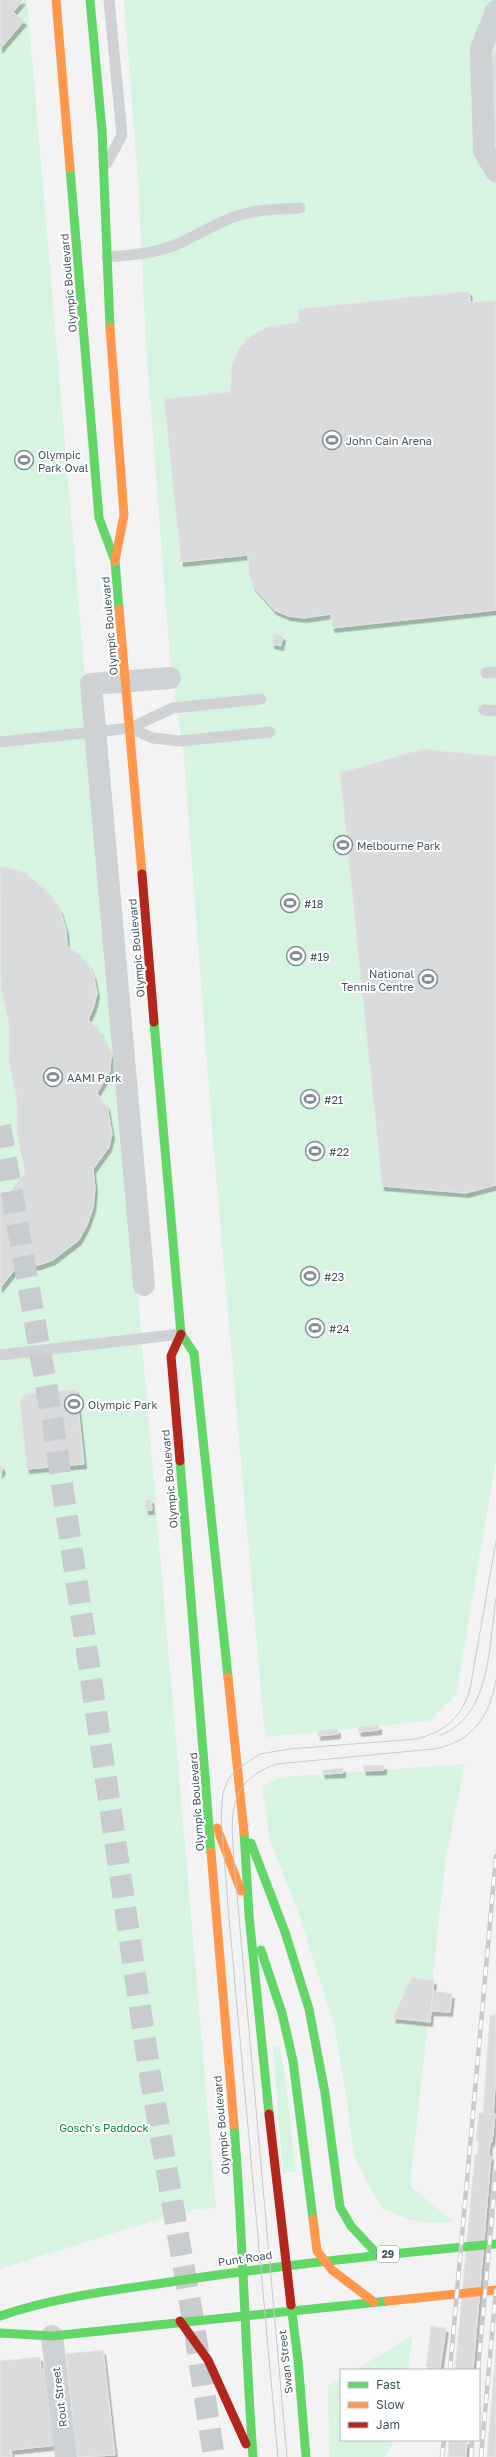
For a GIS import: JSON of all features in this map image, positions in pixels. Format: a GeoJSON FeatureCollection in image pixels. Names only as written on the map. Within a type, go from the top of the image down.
{"type":"FeatureCollection","features":[{"type":"Feature","properties":{"kind":"main road","name":"Olympic Boulevard"},"geometry":{"type":"LineString","coordinates":[[56,0],[81,260],[99,518],[115,561],[181,1334],[171,1356],[208,1804],[216,1932],[244,2270]]}},
{"type":"Feature","properties":{"kind":"main road","name":"Olympic Boulevard"},"geometry":{"type":"LineString","coordinates":[[90,0],[105,168],[103,257],[124,515],[115,561]]}},
{"type":"Feature","properties":{"kind":"main road"},"geometry":{"type":"LineString","coordinates":[[71,167],[79,172]]}},
{"type":"Feature","properties":{"kind":"main road"},"geometry":{"type":"LineString","coordinates":[[93,174],[105,168]]}},
{"type":"Feature","properties":{"kind":"main road","name":"Olympic Boulevard"},"geometry":{"type":"LineString","coordinates":[[181,1334],[194,1353],[244,1824],[244,1915],[285,2265]]}},
{"type":"Feature","properties":{"kind":"main road"},"geometry":{"type":"LineString","coordinates":[[208,1804],[244,1915],[287,2034],[299,2104],[314,2239],[322,2260],[332,2270],[374,2302]]}},
{"type":"Feature","properties":{"kind":"main road"},"geometry":{"type":"LineString","coordinates":[[244,1824],[285,1932],[303,1988],[316,2038],[340,2207],[351,2226],[378,2255]]}},
{"type":"Feature","properties":{"kind":"main road"},"geometry":{"type":"LineString","coordinates":[[244,1915],[259,1917]]}},
{"type":"Feature","properties":{"kind":"main road"},"geometry":{"type":"LineString","coordinates":[[216,1932],[227,1920]]}},
{"type":"Feature","properties":{"kind":"main road"},"geometry":{"type":"LineString","coordinates":[[270,1921],[285,1932]]}},
{"type":"Feature","properties":{"kind":"main road","name":"Punt Road"},"geometry":{"type":"LineString","coordinates":[[0,2316],[29,2305],[244,2270],[322,2260],[496,2244]]}},
{"type":"Feature","properties":{"kind":"main road","name":"Swan Street"},"geometry":{"type":"LineString","coordinates":[[285,2265],[292,2311],[306,2457]]}},
{"type":"Feature","properties":{"kind":"main road"},"geometry":{"type":"LineString","coordinates":[[244,2270],[245,2316],[253,2457]]}},
{"type":"Feature","properties":{"kind":"main road"},"geometry":{"type":"LineString","coordinates":[[0,2333],[52,2336],[180,2321],[245,2316],[496,2290]]}},
{"type":"Feature","properties":{"kind":"main road"},"geometry":{"type":"LineString","coordinates":[[180,2321],[208,2360],[235,2417],[250,2457]]}},
{"type":"Feature","properties":{"kind":"street"},"geometry":{"type":"LineString","coordinates":[[496,11],[481,49],[484,151],[496,171]]}},
{"type":"Feature","properties":{"kind":"street"},"geometry":{"type":"LineString","coordinates":[[144,1285],[91,684],[170,678]]}},
{"type":"Feature","properties":{"kind":"street","name":"Rout Street"},"geometry":{"type":"LineString","coordinates":[[52,2336],[66,2457]]}},
{"type":"Feature","properties":{"kind":"lane"},"geometry":{"type":"LineString","coordinates":[[105,168],[122,135],[109,0]]}},
{"type":"Feature","properties":{"kind":"lane"},"geometry":{"type":"LineString","coordinates":[[103,257],[140,254],[184,242],[212,225],[239,215],[262,210],[300,208]]}},
{"type":"Feature","properties":{"kind":"lane"},"geometry":{"type":"LineString","coordinates":[[0,742],[130,728],[173,708],[261,699]]}},
{"type":"Feature","properties":{"kind":"lane"},"geometry":{"type":"LineString","coordinates":[[484,710],[496,711]]}},
{"type":"Feature","properties":{"kind":"lane"},"geometry":{"type":"LineString","coordinates":[[130,728],[153,738],[180,741],[270,732]]}},
{"type":"Feature","properties":{"kind":"lane"},"geometry":{"type":"LineString","coordinates":[[0,1355],[181,1334]]}},
{"type":"Feature","properties":{"kind":"green space","name":"Olympic Park"},"geometry":{"type":"Polygon","coordinates":[[[0,0],[27,0],[216,2208],[197,2209],[127,2229],[0,2269],[0,0]]]}},
{"type":"Feature","properties":{"kind":"green space","name":"Melbourne Park"},"geometry":{"type":"Polygon","coordinates":[[[124,0],[496,0],[496,1459],[456,1695],[429,1721],[265,1737],[212,1129],[184,758],[170,659],[146,344],[138,180],[124,0]]]}},
{"type":"Feature","properties":{"kind":"green space"},"geometry":{"type":"Polygon","coordinates":[[[465,1764],[445,1863],[410,2186],[454,2222],[431,2223],[407,2219],[382,2208],[362,2173],[353,2151],[335,2028],[299,1914],[270,1840],[262,1787],[280,1777],[465,1764]]]}},
{"type":"Feature","properties":{"kind":"green space"},"geometry":{"type":"Polygon","coordinates":[[[279,2046],[284,2069],[296,2171],[283,2173],[273,2047],[279,2046]]]}},
{"type":"Feature","properties":{"kind":"green space"},"geometry":{"type":"Polygon","coordinates":[[[412,2336],[408,2369],[357,2369],[412,2336]]]}},
{"type":"Feature","properties":{"kind":"green space"},"geometry":{"type":"Polygon","coordinates":[[[340,2379],[340,2441],[394,2441],[384,2457],[329,2457],[328,2386],[340,2379]]]}},
{"type":"Feature","properties":{"kind":"building"},"geometry":{"type":"Polygon","coordinates":[[[0,0],[23,0],[13,12],[24,21],[0,49],[0,0]]]}},
{"type":"Feature","properties":{"kind":"building"},"geometry":{"type":"Polygon","coordinates":[[[496,50],[496,147],[493,135],[490,65],[496,50]]]}},
{"type":"Feature","properties":{"kind":"building","name":"John Cain Arena"},"geometry":{"type":"Polygon","coordinates":[[[469,291],[470,302],[496,301],[496,610],[332,628],[331,614],[304,618],[288,616],[274,610],[253,586],[249,573],[248,555],[181,562],[164,399],[230,392],[232,364],[239,348],[252,335],[267,327],[299,322],[298,309],[469,291]]]}},
{"type":"Feature","properties":{"kind":"building"},"geometry":{"type":"Polygon","coordinates":[[[274,634],[283,636],[281,646],[272,644],[274,634]]]}},
{"type":"Feature","properties":{"kind":"building","name":"National Tennis Centre"},"geometry":{"type":"Polygon","coordinates":[[[422,749],[496,756],[496,1185],[466,1193],[382,1186],[340,773],[422,749]]]}},
{"type":"Feature","properties":{"kind":"building","name":"AAMI Park"},"geometry":{"type":"Polygon","coordinates":[[[0,866],[26,873],[51,895],[60,910],[66,930],[67,946],[79,954],[89,965],[94,977],[97,993],[94,1006],[88,1020],[99,1030],[111,1056],[110,1071],[97,1093],[107,1106],[112,1134],[109,1147],[93,1169],[95,1189],[93,1208],[87,1225],[79,1240],[53,1260],[39,1265],[16,1268],[0,1288],[0,1193],[9,1193],[25,1173],[17,1135],[17,1099],[9,1062],[9,1024],[1,989],[0,866]]]}},
{"type":"Feature","properties":{"kind":"building"},"geometry":{"type":"Polygon","coordinates":[[[76,1389],[84,1464],[27,1469],[20,1402],[26,1394],[76,1389]]]}},
{"type":"Feature","properties":{"kind":"building"},"geometry":{"type":"Polygon","coordinates":[[[0,1463],[3,1469],[0,1474],[0,1463]]]}},
{"type":"Feature","properties":{"kind":"building"},"geometry":{"type":"Polygon","coordinates":[[[151,1499],[152,1510],[146,1510],[145,1500],[151,1499]]]}},
{"type":"Feature","properties":{"kind":"building"},"geometry":{"type":"Polygon","coordinates":[[[379,1725],[379,1730],[359,1732],[358,1727],[379,1725]]]}},
{"type":"Feature","properties":{"kind":"building"},"geometry":{"type":"Polygon","coordinates":[[[338,1729],[338,1734],[318,1736],[318,1731],[338,1729]]]}},
{"type":"Feature","properties":{"kind":"building"},"geometry":{"type":"Polygon","coordinates":[[[384,1765],[384,1770],[364,1771],[363,1766],[384,1765]]]}},
{"type":"Feature","properties":{"kind":"building"},"geometry":{"type":"Polygon","coordinates":[[[343,1768],[343,1773],[323,1774],[322,1770],[343,1768]]]}},
{"type":"Feature","properties":{"kind":"building"},"geometry":{"type":"Polygon","coordinates":[[[411,1978],[434,1980],[430,2022],[393,2018],[411,1978]]]}},
{"type":"Feature","properties":{"kind":"building"},"geometry":{"type":"Polygon","coordinates":[[[433,1991],[452,1994],[450,2012],[431,2011],[433,1991]]]}},
{"type":"Feature","properties":{"kind":"building"},"geometry":{"type":"Polygon","coordinates":[[[490,2015],[496,2015],[496,2072],[493,2114],[483,2113],[490,2015]]]}},
{"type":"Feature","properties":{"kind":"building"},"geometry":{"type":"Polygon","coordinates":[[[479,2113],[495,2114],[492,2142],[490,2142],[489,2156],[491,2156],[473,2369],[455,2369],[475,2154],[477,2155],[479,2141],[476,2141],[479,2113]]]}},
{"type":"Feature","properties":{"kind":"building"},"geometry":{"type":"Polygon","coordinates":[[[431,2326],[446,2328],[440,2369],[426,2367],[431,2326]]]}},
{"type":"Feature","properties":{"kind":"building"},"geometry":{"type":"Polygon","coordinates":[[[103,2350],[115,2455],[77,2457],[66,2354],[103,2350]]]}},
{"type":"Feature","properties":{"kind":"building"},"geometry":{"type":"Polygon","coordinates":[[[496,2350],[496,2457],[487,2457],[496,2350]]]}},
{"type":"Feature","properties":{"kind":"building"},"geometry":{"type":"Polygon","coordinates":[[[40,2357],[41,2370],[50,2369],[58,2445],[11,2450],[12,2457],[0,2457],[0,2361],[40,2357]]]}},
{"type":"Feature","properties":{"kind":"building"},"geometry":{"type":"Polygon","coordinates":[[[449,2441],[467,2441],[466,2457],[448,2457],[449,2441]]]}},
{"type":"Feature","properties":{"kind":"tunnel"},"geometry":{"type":"LineString","coordinates":[[0,1126],[53,1424],[150,2075],[194,2326],[214,2457]]}},
{"type":"Feature","properties":{"kind":"tram line"},"geometry":{"type":"LineString","coordinates":[[278,2457],[229,1918],[221,1817],[223,1793],[228,1780],[236,1770],[260,1754],[289,1749],[416,1739],[436,1732],[451,1722],[462,1708],[470,1689],[496,1541]]}},
{"type":"Feature","properties":{"kind":"tram line"},"geometry":{"type":"LineString","coordinates":[[440,1735],[457,1726],[469,1713],[478,1696],[489,1657],[496,1598]]}},
{"type":"Feature","properties":{"kind":"tram line"},"geometry":{"type":"LineString","coordinates":[[287,2457],[234,1861],[232,1830],[235,1802],[240,1791],[248,1780],[260,1771],[277,1764],[433,1749],[458,1741],[468,1734],[483,1717],[489,1706],[496,1680]]}},
{"type":"Feature","properties":{"kind":"railway"},"geometry":{"type":"LineString","coordinates":[[450,2369],[496,1856]]}},
{"type":"Feature","properties":{"kind":"railway"},"geometry":{"type":"LineString","coordinates":[[478,2369],[496,2173]]}},
{"type":"Feature","properties":{"kind":"railway"},"geometry":{"type":"LineString","coordinates":[[481,2457],[496,2290]]}},
{"type":"Feature","properties":{"kind":"railway"},"geometry":{"type":"LineString","coordinates":[[442,2457],[444,2441]]}},
{"type":"Feature","properties":{"kind":"railway"},"geometry":{"type":"LineString","coordinates":[[471,2457],[472,2441]]}},
{"type":"Feature","properties":{"kind":"traffic: fast"},"geometry":{"type":"LineString","coordinates":[[90,0],[102,130],[110,328]]}},
{"type":"Feature","properties":{"kind":"traffic: fast"},"geometry":{"type":"LineString","coordinates":[[70,168],[99,518],[115,561],[119,609]]}},
{"type":"Feature","properties":{"kind":"traffic: fast"},"geometry":{"type":"LineString","coordinates":[[154,1022],[181,1334]]}},
{"type":"Feature","properties":{"kind":"traffic: fast"},"geometry":{"type":"LineString","coordinates":[[181,1334],[194,1353],[228,1677]]}},
{"type":"Feature","properties":{"kind":"traffic: fast"},"geometry":{"type":"LineString","coordinates":[[180,1461],[211,1852]]}},
{"type":"Feature","properties":{"kind":"traffic: fast"},"geometry":{"type":"LineString","coordinates":[[244,1832],[249,1915],[269,2114]]}},
{"type":"Feature","properties":{"kind":"traffic: fast"},"geometry":{"type":"LineString","coordinates":[[251,1843],[285,1932],[309,2009],[325,2093],[340,2207],[351,2226],[378,2255]]}},
{"type":"Feature","properties":{"kind":"traffic: fast"},"geometry":{"type":"LineString","coordinates":[[261,1950],[282,2013],[293,2061],[313,2219]]}},
{"type":"Feature","properties":{"kind":"traffic: fast"},"geometry":{"type":"LineString","coordinates":[[234,2125],[240,2208],[253,2457]]}},
{"type":"Feature","properties":{"kind":"traffic: fast"},"geometry":{"type":"LineString","coordinates":[[0,2316],[40,2304],[80,2296],[204,2277],[329,2261],[496,2244]]}},
{"type":"Feature","properties":{"kind":"traffic: fast"},"geometry":{"type":"LineString","coordinates":[[0,2333],[52,2336],[388,2301]]}},
{"type":"Feature","properties":{"kind":"traffic: fast"},"geometry":{"type":"LineString","coordinates":[[291,2305],[298,2360],[306,2457]]}},
{"type":"Feature","properties":{"kind":"traffic: slow"},"geometry":{"type":"LineString","coordinates":[[56,0],[70,168]]}},
{"type":"Feature","properties":{"kind":"traffic: slow"},"geometry":{"type":"LineString","coordinates":[[110,328],[124,515],[115,561]]}},
{"type":"Feature","properties":{"kind":"traffic: slow"},"geometry":{"type":"LineString","coordinates":[[119,609],[142,874]]}},
{"type":"Feature","properties":{"kind":"traffic: slow"},"geometry":{"type":"LineString","coordinates":[[228,1677],[244,1832]]}},
{"type":"Feature","properties":{"kind":"traffic: slow"},"geometry":{"type":"LineString","coordinates":[[217,1828],[241,1891]]}},
{"type":"Feature","properties":{"kind":"traffic: slow"},"geometry":{"type":"LineString","coordinates":[[211,1852],[234,2125]]}},
{"type":"Feature","properties":{"kind":"traffic: slow"},"geometry":{"type":"LineString","coordinates":[[313,2219],[317,2251],[332,2270],[374,2302]]}},
{"type":"Feature","properties":{"kind":"traffic: slow"},"geometry":{"type":"LineString","coordinates":[[388,2301],[496,2290]]}},
{"type":"Feature","properties":{"kind":"traffic: jam"},"geometry":{"type":"LineString","coordinates":[[142,874],[154,1022]]}},
{"type":"Feature","properties":{"kind":"traffic: jam"},"geometry":{"type":"LineString","coordinates":[[180,1461],[171,1356],[181,1334]]}},
{"type":"Feature","properties":{"kind":"traffic: jam"},"geometry":{"type":"LineString","coordinates":[[269,2114],[291,2305]]}},
{"type":"Feature","properties":{"kind":"traffic: jam"},"geometry":{"type":"LineString","coordinates":[[180,2321],[208,2360],[246,2444]]}},
{"type":"Feature","properties":{"kind":"place","name":"John Cain Arena"},"geometry":{"type":"Point","coordinates":[332,440]}},
{"type":"Feature","properties":{"kind":"place","name":"Olympic Park Oval"},"geometry":{"type":"Point","coordinates":[24,460]}},
{"type":"Feature","properties":{"kind":"place","name":"Melbourne Park"},"geometry":{"type":"Point","coordinates":[343,845]}},
{"type":"Feature","properties":{"kind":"place","name":"#18"},"geometry":{"type":"Point","coordinates":[290,903]}},
{"type":"Feature","properties":{"kind":"place","name":"#19"},"geometry":{"type":"Point","coordinates":[296,956]}},
{"type":"Feature","properties":{"kind":"place","name":"National Tennis Centre"},"geometry":{"type":"Point","coordinates":[428,979]}},
{"type":"Feature","properties":{"kind":"place","name":"AAMI Park"},"geometry":{"type":"Point","coordinates":[53,1077]}},
{"type":"Feature","properties":{"kind":"place","name":"#21"},"geometry":{"type":"Point","coordinates":[310,1099]}},
{"type":"Feature","properties":{"kind":"place","name":"#22"},"geometry":{"type":"Point","coordinates":[315,1151]}},
{"type":"Feature","properties":{"kind":"place","name":"#23"},"geometry":{"type":"Point","coordinates":[310,1276]}},
{"type":"Feature","properties":{"kind":"place","name":"#24"},"geometry":{"type":"Point","coordinates":[315,1328]}},
{"type":"Feature","properties":{"kind":"place","name":"Olympic Park"},"geometry":{"type":"Point","coordinates":[74,1404]}},
{"type":"Feature","properties":{"kind":"park label","name":"Gosch's Paddock"},"geometry":{"type":"Point","coordinates":[104,2127]}}]}
